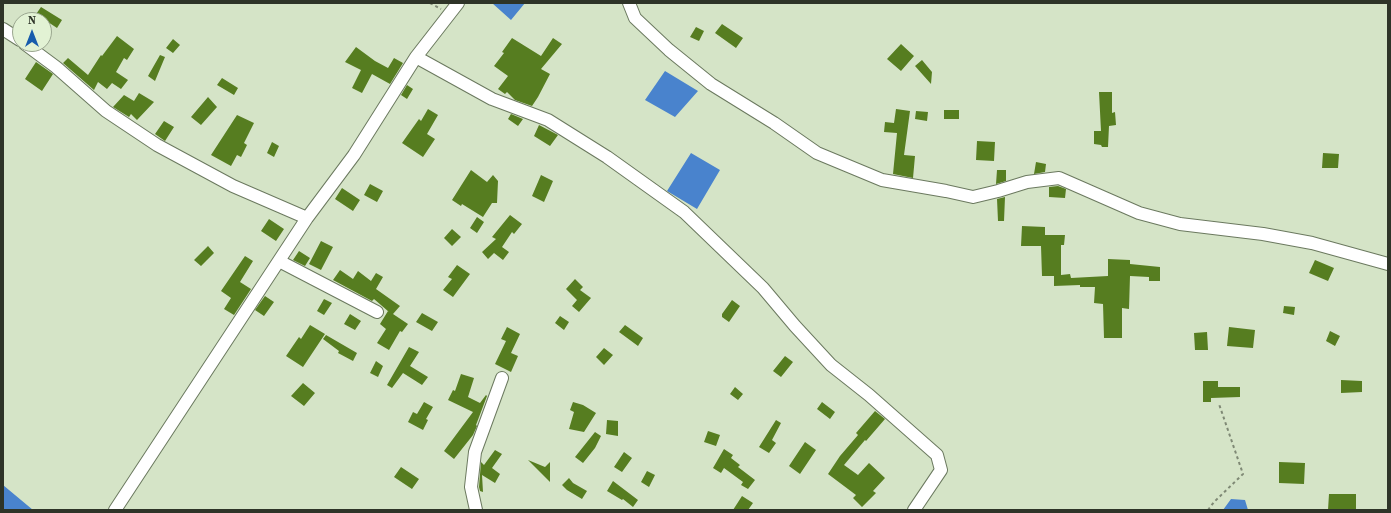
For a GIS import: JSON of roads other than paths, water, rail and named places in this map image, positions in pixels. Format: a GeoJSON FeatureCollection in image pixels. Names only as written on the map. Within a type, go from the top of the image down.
{"type":"FeatureCollection","features":[{"type":"Feature","properties":{"kind":"street"},"geometry":{"type":"LineString","coordinates":[[115,510],[307,218],[354,155],[416,57],[458,3]]}},
{"type":"Feature","properties":{"kind":"street"},"geometry":{"type":"LineString","coordinates":[[629,3],[635,18],[668,50],[711,84],[774,123],[817,153],[882,180],[946,190],[973,197],[1026,182],[1059,178],[1140,213],[1180,224],[1263,234],[1312,243],[1388,264]]}},
{"type":"Feature","properties":{"kind":"street"},"geometry":{"type":"LineString","coordinates":[[3,29],[12,35]]}},
{"type":"Feature","properties":{"kind":"street"},"geometry":{"type":"LineString","coordinates":[[36,52],[56,67],[106,111],[157,145],[233,186],[307,218]]}},
{"type":"Feature","properties":{"kind":"street"},"geometry":{"type":"LineString","coordinates":[[416,57],[492,99],[548,120],[607,157],[684,212],[763,288],[831,365],[869,395],[937,455],[941,470],[914,510]]}},
{"type":"Feature","properties":{"kind":"street"},"geometry":{"type":"LineString","coordinates":[[279,261],[377,312]]}},
{"type":"Feature","properties":{"kind":"street"},"geometry":{"type":"LineString","coordinates":[[476,510],[470,487],[475,452],[502,378]]}},
{"type":"Feature","properties":{"kind":"water"},"geometry":{"type":"Polygon","coordinates":[[[492,3],[525,3],[511,20],[492,3]]]}},
{"type":"Feature","properties":{"kind":"water"},"geometry":{"type":"Polygon","coordinates":[[[665,71],[698,91],[675,117],[645,100],[665,71]]]}},
{"type":"Feature","properties":{"kind":"water"},"geometry":{"type":"Polygon","coordinates":[[[691,153],[720,170],[697,209],[667,191],[691,153]]]}},
{"type":"Feature","properties":{"kind":"water"},"geometry":{"type":"Polygon","coordinates":[[[3,485],[33,510],[3,510],[3,485]]]}},
{"type":"Feature","properties":{"kind":"water"},"geometry":{"type":"Polygon","coordinates":[[[1231,499],[1245,500],[1248,510],[1223,510],[1231,499]]]}}]}
